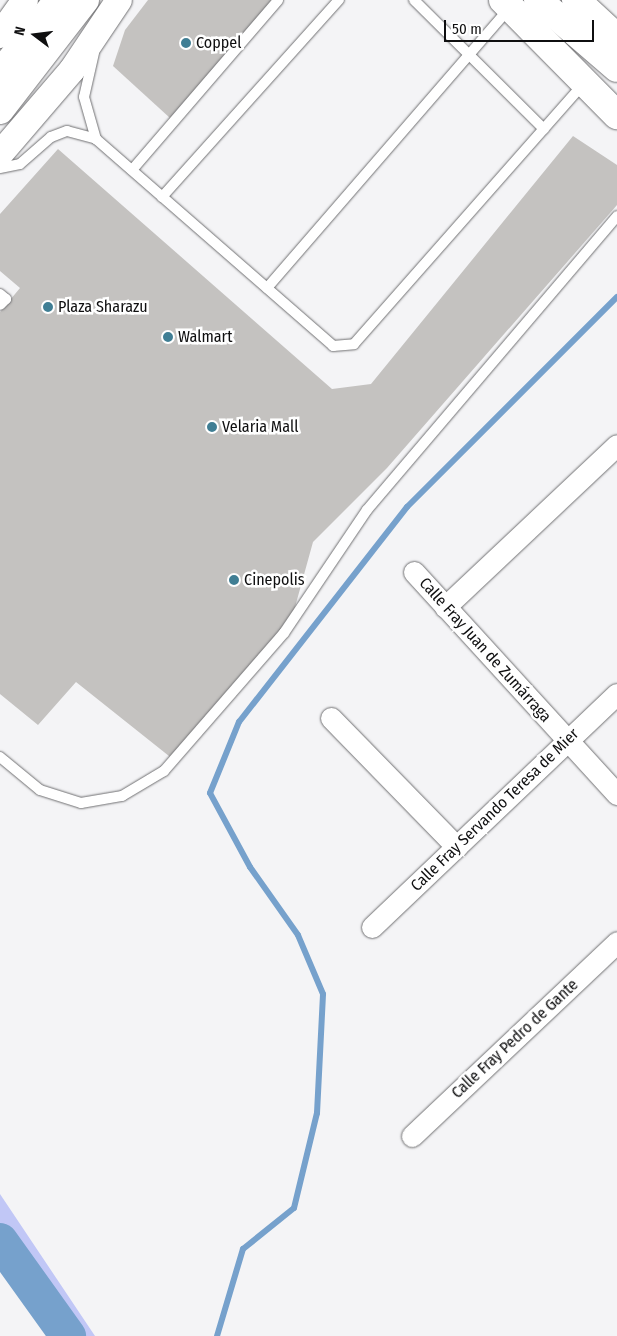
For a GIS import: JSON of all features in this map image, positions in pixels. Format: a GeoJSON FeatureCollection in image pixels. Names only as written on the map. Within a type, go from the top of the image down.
{"type":"FeatureCollection","features":[{"type":"Feature","properties":{"kind":"main road"},"geometry":{"type":"LineString","coordinates":[[0,74],[58,0]]}},
{"type":"Feature","properties":{"kind":"main road"},"geometry":{"type":"LineString","coordinates":[[0,110],[85,0]]}},
{"type":"Feature","properties":{"kind":"main road"},"geometry":{"type":"LineString","coordinates":[[538,0],[617,68]]}},
{"type":"Feature","properties":{"kind":"main road"},"geometry":{"type":"LineString","coordinates":[[576,0],[615,31]]}},
{"type":"Feature","properties":{"kind":"main road"},"geometry":{"type":"LineString","coordinates":[[507,3],[617,115]]}},
{"type":"Feature","properties":{"kind":"street"},"geometry":{"type":"LineString","coordinates":[[0,35],[25,0]]}},
{"type":"Feature","properties":{"kind":"street"},"geometry":{"type":"LineString","coordinates":[[0,154],[72,70],[119,0]]}},
{"type":"Feature","properties":{"kind":"street"},"geometry":{"type":"LineString","coordinates":[[445,607],[617,445]]}},
{"type":"Feature","properties":{"kind":"street","name":"Calle Fray Juan de Zumárraga"},"geometry":{"type":"LineString","coordinates":[[414,572],[617,794]]}},
{"type":"Feature","properties":{"kind":"street","name":"Calle Fray Servando Teresa de Mier"},"geometry":{"type":"LineString","coordinates":[[372,927],[617,694]]}},
{"type":"Feature","properties":{"kind":"street"},"geometry":{"type":"LineString","coordinates":[[330,718],[457,847]]}},
{"type":"Feature","properties":{"kind":"street","name":"Calle Fray Pedro de Gante"},"geometry":{"type":"LineString","coordinates":[[412,1136],[617,942]]}},
{"type":"Feature","properties":{"kind":"lane"},"geometry":{"type":"LineString","coordinates":[[132,170],[278,0]]}},
{"type":"Feature","properties":{"kind":"lane"},"geometry":{"type":"LineString","coordinates":[[162,197],[339,0]]}},
{"type":"Feature","properties":{"kind":"lane"},"geometry":{"type":"LineString","coordinates":[[414,0],[544,129]]}},
{"type":"Feature","properties":{"kind":"lane"},"geometry":{"type":"LineString","coordinates":[[267,288],[467,53],[507,3]]}},
{"type":"Feature","properties":{"kind":"lane"},"geometry":{"type":"LineString","coordinates":[[96,139],[84,97],[101,27]]}},
{"type":"Feature","properties":{"kind":"lane"},"geometry":{"type":"LineString","coordinates":[[0,168],[20,164],[51,137],[67,131],[96,139],[334,346],[354,344],[585,82]]}},
{"type":"Feature","properties":{"kind":"lane"},"geometry":{"type":"LineString","coordinates":[[0,757],[40,790],[81,803],[122,796],[164,771],[284,633],[367,510],[617,216]]}},
{"type":"Feature","properties":{"kind":"lane"},"geometry":{"type":"LineString","coordinates":[[0,294],[6,299],[0,305]]}},
{"type":"Feature","properties":{"kind":"shaded area"},"geometry":{"type":"Polygon","coordinates":[[[0,1194],[95,1336],[48,1336],[38,1310],[0,1260],[0,1194]]]}},
{"type":"Feature","properties":{"kind":"building"},"geometry":{"type":"Polygon","coordinates":[[[148,0],[276,0],[170,118],[113,66],[125,30],[148,0]]]}},
{"type":"Feature","properties":{"kind":"building","name":"Velaria Mall"},"geometry":{"type":"Polygon","coordinates":[[[573,136],[617,165],[617,205],[387,468],[313,542],[292,618],[174,760],[76,682],[38,725],[0,694],[0,312],[20,288],[0,271],[0,214],[58,149],[332,389],[371,384],[573,136]]]}},
{"type":"Feature","properties":{"kind":"waterway"},"geometry":{"type":"LineString","coordinates":[[217,1336],[243,1249],[294,1208],[317,1113],[323,994],[298,935],[250,867],[210,793],[239,722],[407,507],[617,297]]}},
{"type":"Feature","properties":{"kind":"waterway"},"geometry":{"type":"LineString","coordinates":[[0,1241],[68,1336]]}},
{"type":"Feature","properties":{"kind":"place","name":"Coppel"},"geometry":{"type":"Point","coordinates":[186,43]}},
{"type":"Feature","properties":{"kind":"place","name":"Plaza Sharazu"},"geometry":{"type":"Point","coordinates":[48,307]}},
{"type":"Feature","properties":{"kind":"place","name":"Walmart"},"geometry":{"type":"Point","coordinates":[168,337]}},
{"type":"Feature","properties":{"kind":"place","name":"Velaria Mall"},"geometry":{"type":"Point","coordinates":[212,427]}},
{"type":"Feature","properties":{"kind":"place","name":"Cinepolis"},"geometry":{"type":"Point","coordinates":[234,580]}}]}
